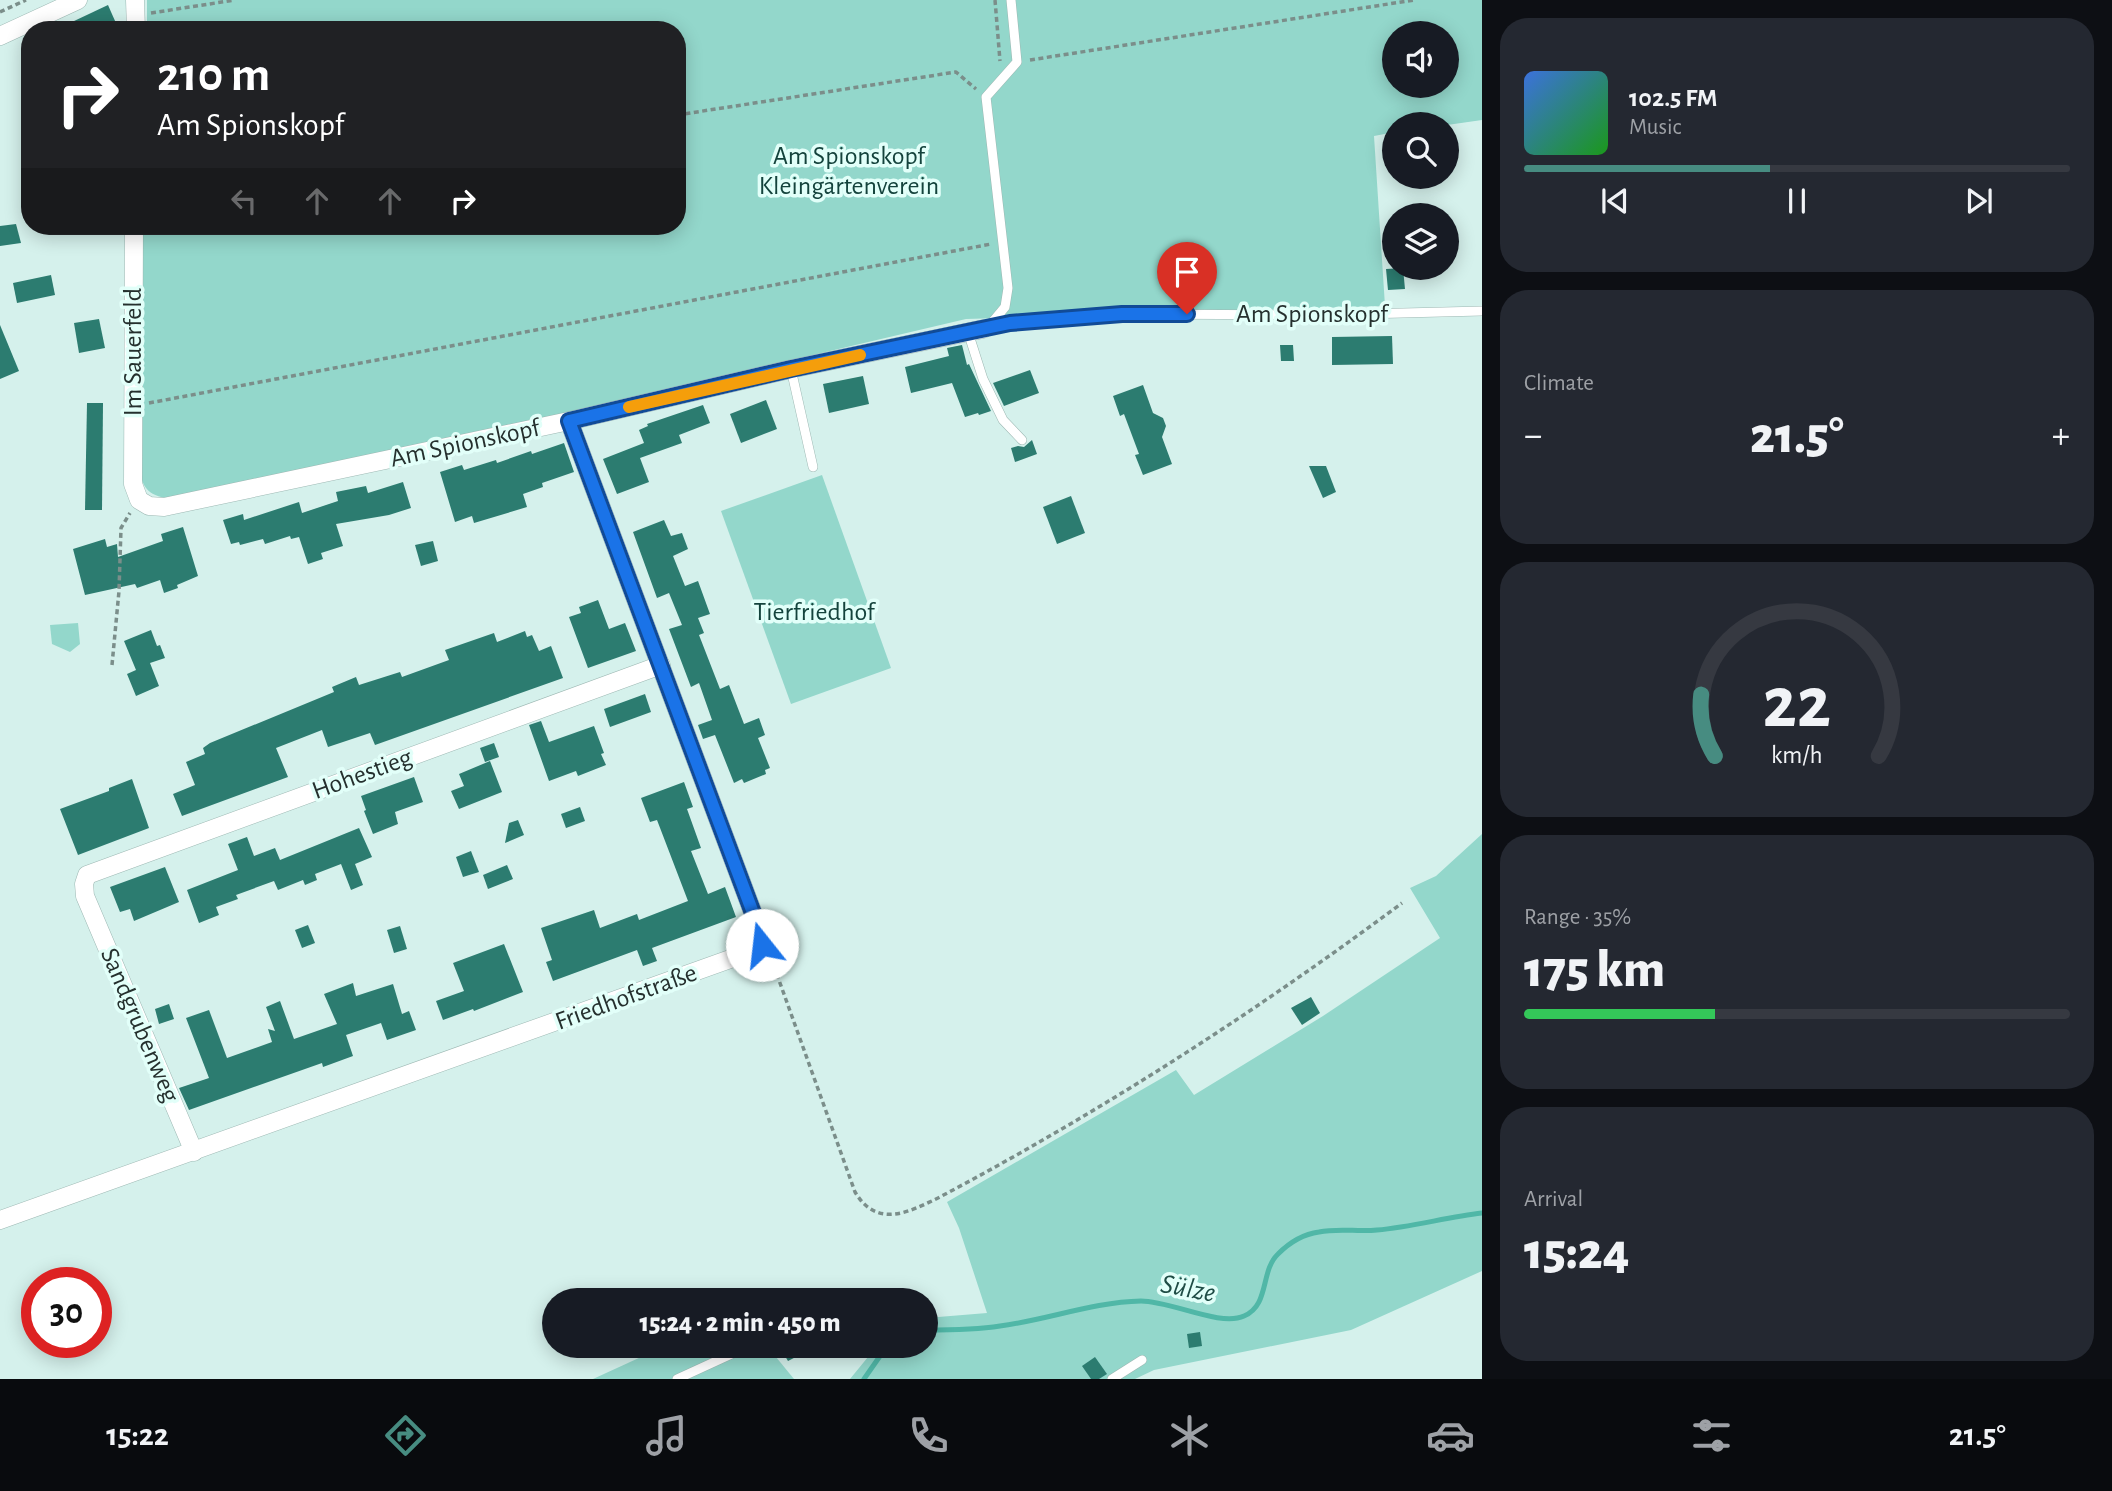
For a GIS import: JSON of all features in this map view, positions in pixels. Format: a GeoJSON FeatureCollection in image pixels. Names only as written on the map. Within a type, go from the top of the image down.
{"type":"FeatureCollection","features":[{"type":"Feature","properties":{"kind":"street"},"geometry":{"type":"LineString","coordinates":[[32,21],[78,0]]}},
{"type":"Feature","properties":{"kind":"street"},"geometry":{"type":"LineString","coordinates":[[0,36],[21,26]]}},
{"type":"Feature","properties":{"kind":"street","name":"Im Sauerfeld"},"geometry":{"type":"LineString","coordinates":[[134,235],[132,477],[133,491],[141,502]]}},
{"type":"Feature","properties":{"kind":"street","name":"Am Spionskopf"},"geometry":{"type":"LineString","coordinates":[[141,502],[152,507],[164,507],[975,331]]}},
{"type":"Feature","properties":{"kind":"street"},"geometry":{"type":"LineString","coordinates":[[569,421],[762,937],[762,945]]}},
{"type":"Feature","properties":{"kind":"street","name":"Hohestieg"},"geometry":{"type":"LineString","coordinates":[[86,899],[84,882],[87,875],[93,871],[661,665]]}},
{"type":"Feature","properties":{"kind":"street","name":"Sandgrubenweg"},"geometry":{"type":"LineString","coordinates":[[86,899],[194,1152]]}},
{"type":"Feature","properties":{"kind":"street","name":"Friedhofstraße"},"geometry":{"type":"LineString","coordinates":[[0,1220],[758,950],[762,945]]}},
{"type":"Feature","properties":{"kind":"lane"},"geometry":{"type":"LineString","coordinates":[[1011,0],[1017,62],[986,97],[1004,241],[1008,298],[999,317],[975,331],[983,379],[1003,420],[1022,440]]}},
{"type":"Feature","properties":{"kind":"lane","name":"Am Spionskopf"},"geometry":{"type":"LineString","coordinates":[[975,331],[1017,322],[1122,314],[1324,315],[1482,311]]}},
{"type":"Feature","properties":{"kind":"lane"},"geometry":{"type":"LineString","coordinates":[[791,369],[813,467]]}},
{"type":"Feature","properties":{"kind":"lane"},"geometry":{"type":"LineString","coordinates":[[677,1379],[723,1358]]}},
{"type":"Feature","properties":{"kind":"lane"},"geometry":{"type":"LineString","coordinates":[[1112,1379],[1142,1360]]}},
{"type":"Feature","properties":{"kind":"path"},"geometry":{"type":"LineString","coordinates":[[0,12],[26,0]]}},
{"type":"Feature","properties":{"kind":"path"},"geometry":{"type":"LineString","coordinates":[[136,15],[235,0]]}},
{"type":"Feature","properties":{"kind":"path"},"geometry":{"type":"LineString","coordinates":[[995,0],[1002,79]]}},
{"type":"Feature","properties":{"kind":"path"},"geometry":{"type":"LineString","coordinates":[[1017,62],[1414,0]]}},
{"type":"Feature","properties":{"kind":"path"},"geometry":{"type":"LineString","coordinates":[[686,114],[956,72],[986,97]]}},
{"type":"Feature","properties":{"kind":"path"},"geometry":{"type":"LineString","coordinates":[[133,406],[1004,241]]}},
{"type":"Feature","properties":{"kind":"path"},"geometry":{"type":"LineString","coordinates":[[112,665],[121,528],[127,516],[141,502]]}},
{"type":"Feature","properties":{"kind":"path"},"geometry":{"type":"LineString","coordinates":[[762,945],[773,963],[855,1192],[868,1208],[894,1215],[948,1192],[1124,1094],[1269,1000],[1402,903]]}},
{"type":"Feature","properties":{"kind":"green space","name":"Am Spionskopf Kleingärtenverein"},"geometry":{"type":"Polygon","coordinates":[[[147,0],[1482,0],[1482,120],[1459,123],[1459,112],[1382,112],[1382,134],[1374,136],[1385,306],[966,319],[562,414],[166,498],[148,490],[141,476],[143,235],[686,235],[686,21],[147,21],[147,0]]]}},
{"type":"Feature","properties":{"kind":"green space","name":"Tierfriedhof"},"geometry":{"type":"Polygon","coordinates":[[[822,475],[891,668],[791,704],[721,511],[822,475]]]}},
{"type":"Feature","properties":{"kind":"green space"},"geometry":{"type":"Polygon","coordinates":[[[78,623],[80,644],[70,652],[52,644],[50,625],[78,623]]]}},
{"type":"Feature","properties":{"kind":"green space"},"geometry":{"type":"Polygon","coordinates":[[[1482,834],[1482,1271],[1351,1330],[1154,1370],[1135,1379],[850,1379],[867,1358],[938,1358],[938,1317],[987,1313],[959,1228],[947,1202],[1176,1070],[1194,1095],[1323,1016],[1440,938],[1410,888],[1436,876],[1482,834]]]}},
{"type":"Feature","properties":{"kind":"green space"},"geometry":{"type":"Polygon","coordinates":[[[639,1358],[777,1358],[794,1379],[593,1379],[639,1358]]]}},
{"type":"Feature","properties":{"kind":"building"},"geometry":{"type":"Polygon","coordinates":[[[108,5],[115,21],[74,21],[108,5]]]}},
{"type":"Feature","properties":{"kind":"building"},"geometry":{"type":"Polygon","coordinates":[[[16,224],[21,243],[0,246],[0,226],[16,224]]]}},
{"type":"Feature","properties":{"kind":"building"},"geometry":{"type":"Polygon","coordinates":[[[51,275],[55,295],[17,303],[13,283],[51,275]]]}},
{"type":"Feature","properties":{"kind":"building"},"geometry":{"type":"Polygon","coordinates":[[[1387,280],[1404,280],[1405,289],[1388,290],[1387,280]]]}},
{"type":"Feature","properties":{"kind":"building"},"geometry":{"type":"Polygon","coordinates":[[[99,319],[105,348],[79,353],[74,323],[99,319]]]}},
{"type":"Feature","properties":{"kind":"building"},"geometry":{"type":"Polygon","coordinates":[[[0,325],[19,371],[0,379],[0,325]]]}},
{"type":"Feature","properties":{"kind":"building"},"geometry":{"type":"Polygon","coordinates":[[[1392,336],[1393,364],[1332,365],[1332,337],[1392,336]]]}},
{"type":"Feature","properties":{"kind":"building"},"geometry":{"type":"Polygon","coordinates":[[[962,345],[967,365],[969,364],[991,411],[965,417],[952,383],[911,393],[905,367],[949,356],[947,348],[962,345]]]}},
{"type":"Feature","properties":{"kind":"building"},"geometry":{"type":"Polygon","coordinates":[[[1280,345],[1293,345],[1294,361],[1281,361],[1280,345]]]}},
{"type":"Feature","properties":{"kind":"building"},"geometry":{"type":"Polygon","coordinates":[[[1030,370],[1039,393],[1004,406],[993,383],[1030,370]]]}},
{"type":"Feature","properties":{"kind":"building"},"geometry":{"type":"Polygon","coordinates":[[[863,376],[869,404],[829,413],[823,384],[863,376]]]}},
{"type":"Feature","properties":{"kind":"building"},"geometry":{"type":"Polygon","coordinates":[[[1143,385],[1153,413],[1163,418],[1166,426],[1162,437],[1172,464],[1143,475],[1135,455],[1139,454],[1124,414],[1120,416],[1113,396],[1143,385]]]}},
{"type":"Feature","properties":{"kind":"building"},"geometry":{"type":"Polygon","coordinates":[[[766,400],[777,429],[741,443],[730,414],[766,400]]]}},
{"type":"Feature","properties":{"kind":"building"},"geometry":{"type":"Polygon","coordinates":[[[87,403],[103,403],[102,510],[85,510],[87,403]]]}},
{"type":"Feature","properties":{"kind":"building"},"geometry":{"type":"Polygon","coordinates":[[[703,405],[710,423],[679,435],[682,443],[640,458],[649,482],[617,494],[603,459],[644,443],[639,430],[648,426],[647,424],[703,405]]]}},
{"type":"Feature","properties":{"kind":"building"},"geometry":{"type":"Polygon","coordinates":[[[1032,440],[1037,454],[1015,462],[1011,448],[1024,447],[1032,440]]]}},
{"type":"Feature","properties":{"kind":"building"},"geometry":{"type":"Polygon","coordinates":[[[564,443],[574,472],[542,483],[543,487],[523,494],[527,507],[474,523],[472,516],[455,522],[440,472],[462,465],[464,470],[496,460],[497,463],[564,443]]]}},
{"type":"Feature","properties":{"kind":"building"},"geometry":{"type":"Polygon","coordinates":[[[1309,466],[1326,466],[1336,492],[1323,498],[1309,466]]]}},
{"type":"Feature","properties":{"kind":"building"},"geometry":{"type":"Polygon","coordinates":[[[403,482],[411,508],[389,515],[336,524],[343,546],[321,553],[323,559],[308,564],[299,537],[291,539],[290,536],[265,544],[263,539],[240,545],[239,542],[231,544],[223,520],[243,514],[244,520],[299,502],[302,513],[338,501],[336,492],[366,486],[368,493],[403,482]]]}},
{"type":"Feature","properties":{"kind":"building"},"geometry":{"type":"Polygon","coordinates":[[[1071,496],[1085,533],[1057,544],[1043,507],[1071,496]]]}},
{"type":"Feature","properties":{"kind":"building"},"geometry":{"type":"Polygon","coordinates":[[[664,520],[671,536],[682,533],[688,549],[673,556],[685,586],[698,581],[710,614],[698,618],[704,633],[699,635],[720,689],[729,685],[744,724],[759,718],[765,735],[758,738],[770,768],[765,770],[766,774],[744,783],[742,779],[734,783],[715,735],[703,739],[698,725],[712,720],[699,683],[691,687],[669,629],[682,625],[669,593],[657,598],[633,532],[664,520]]]}},
{"type":"Feature","properties":{"kind":"building"},"geometry":{"type":"Polygon","coordinates":[[[183,527],[198,576],[164,593],[160,580],[137,588],[135,584],[85,595],[73,549],[105,539],[107,547],[117,544],[118,557],[163,541],[161,534],[183,527]]]}},
{"type":"Feature","properties":{"kind":"building"},"geometry":{"type":"Polygon","coordinates":[[[433,541],[438,561],[421,566],[415,545],[433,541]]]}},
{"type":"Feature","properties":{"kind":"building"},"geometry":{"type":"Polygon","coordinates":[[[598,600],[609,629],[625,623],[636,651],[588,668],[569,617],[581,613],[579,607],[598,600]]]}},
{"type":"Feature","properties":{"kind":"building"},"geometry":{"type":"Polygon","coordinates":[[[151,630],[165,658],[150,663],[159,686],[136,696],[127,674],[136,670],[124,641],[151,630]]]}},
{"type":"Feature","properties":{"kind":"building"},"geometry":{"type":"Polygon","coordinates":[[[525,631],[527,637],[532,635],[539,651],[551,646],[563,678],[375,745],[370,733],[328,747],[322,730],[276,748],[288,777],[182,816],[173,794],[195,785],[186,762],[205,754],[203,748],[210,743],[334,692],[332,687],[356,677],[359,685],[400,672],[402,677],[449,660],[445,650],[494,633],[497,642],[525,631]]]}},
{"type":"Feature","properties":{"kind":"building"},"geometry":{"type":"Polygon","coordinates":[[[645,694],[651,712],[610,727],[604,709],[645,694]]]}},
{"type":"Feature","properties":{"kind":"building"},"geometry":{"type":"Polygon","coordinates":[[[541,721],[549,742],[594,726],[606,765],[578,776],[576,771],[549,781],[529,725],[541,721]]]}},
{"type":"Feature","properties":{"kind":"building"},"geometry":{"type":"Polygon","coordinates":[[[494,743],[499,757],[485,762],[480,748],[494,743]]]}},
{"type":"Feature","properties":{"kind":"building"},"geometry":{"type":"Polygon","coordinates":[[[490,761],[502,792],[459,809],[451,791],[464,786],[459,774],[490,761]]]}},
{"type":"Feature","properties":{"kind":"building"},"geometry":{"type":"Polygon","coordinates":[[[414,777],[423,802],[395,812],[398,824],[373,834],[361,796],[414,777]]]}},
{"type":"Feature","properties":{"kind":"building"},"geometry":{"type":"Polygon","coordinates":[[[132,779],[149,828],[78,855],[60,809],[109,791],[109,788],[132,779]]]}},
{"type":"Feature","properties":{"kind":"building"},"geometry":{"type":"Polygon","coordinates":[[[684,782],[693,807],[687,809],[701,848],[691,851],[708,894],[725,887],[736,917],[652,948],[657,961],[643,966],[637,950],[553,981],[546,962],[552,960],[541,928],[594,910],[600,928],[637,914],[639,920],[688,901],[657,820],[650,822],[641,798],[684,782]]]}},
{"type":"Feature","properties":{"kind":"building"},"geometry":{"type":"Polygon","coordinates":[[[580,807],[585,821],[566,828],[561,814],[580,807]]]}},
{"type":"Feature","properties":{"kind":"building"},"geometry":{"type":"Polygon","coordinates":[[[518,820],[524,835],[505,843],[509,823],[518,820]]]}},
{"type":"Feature","properties":{"kind":"building"},"geometry":{"type":"Polygon","coordinates":[[[359,828],[372,857],[355,864],[363,885],[351,890],[341,864],[315,874],[317,880],[305,885],[303,880],[278,890],[274,881],[236,895],[238,899],[216,907],[219,915],[199,923],[187,890],[238,870],[228,844],[247,837],[254,856],[275,848],[280,860],[359,828]]]}},
{"type":"Feature","properties":{"kind":"building"},"geometry":{"type":"Polygon","coordinates":[[[471,851],[479,872],[463,877],[456,857],[471,851]]]}},
{"type":"Feature","properties":{"kind":"building"},"geometry":{"type":"Polygon","coordinates":[[[507,865],[513,879],[488,889],[483,875],[507,865]]]}},
{"type":"Feature","properties":{"kind":"building"},"geometry":{"type":"Polygon","coordinates":[[[165,867],[179,902],[134,921],[130,909],[120,912],[110,887],[165,867]]]}},
{"type":"Feature","properties":{"kind":"building"},"geometry":{"type":"Polygon","coordinates":[[[308,925],[315,943],[302,948],[295,930],[308,925]]]}},
{"type":"Feature","properties":{"kind":"building"},"geometry":{"type":"Polygon","coordinates":[[[400,926],[407,949],[394,953],[387,930],[400,926]]]}},
{"type":"Feature","properties":{"kind":"building"},"geometry":{"type":"Polygon","coordinates":[[[504,944],[523,992],[443,1020],[436,1001],[464,991],[453,963],[504,944]]]}},
{"type":"Feature","properties":{"kind":"building"},"geometry":{"type":"Polygon","coordinates":[[[353,983],[356,996],[393,984],[402,1014],[409,1011],[416,1030],[387,1040],[381,1023],[346,1035],[353,1056],[323,1067],[322,1063],[189,1110],[179,1088],[209,1078],[186,1018],[209,1010],[227,1058],[272,1042],[268,1029],[275,1031],[266,1007],[280,1001],[294,1039],[337,1024],[324,994],[353,983]]]}},
{"type":"Feature","properties":{"kind":"building"},"geometry":{"type":"Polygon","coordinates":[[[1311,997],[1320,1013],[1302,1025],[1291,1008],[1311,997]]]}},
{"type":"Feature","properties":{"kind":"building"},"geometry":{"type":"Polygon","coordinates":[[[169,1004],[174,1019],[159,1024],[155,1009],[169,1004]]]}},
{"type":"Feature","properties":{"kind":"building"},"geometry":{"type":"Polygon","coordinates":[[[1200,1332],[1202,1346],[1189,1348],[1187,1334],[1200,1332]]]}},
{"type":"Feature","properties":{"kind":"building"},"geometry":{"type":"Polygon","coordinates":[[[1095,1357],[1107,1374],[1099,1379],[1091,1379],[1082,1366],[1095,1357]]]}},
{"type":"Feature","properties":{"kind":"waterway","name":"Sülze"},"geometry":{"type":"LineString","coordinates":[[938,1330],[991,1327],[1105,1304],[1141,1301],[1234,1319],[1244,1316],[1258,1304],[1272,1261],[1287,1246],[1302,1237],[1326,1231],[1390,1229],[1482,1213]]}},
{"type":"Feature","properties":{"kind":"waterway","name":"Sülze"},"geometry":{"type":"LineString","coordinates":[[864,1379],[879,1358]]}},
{"type":"Feature","properties":{"kind":"slow traffic"},"geometry":{"type":"LineString","coordinates":[[629,407],[860,355]]}},
{"type":"Feature","properties":{"kind":"route"},"geometry":{"type":"LineString","coordinates":[[762,945],[762,937],[569,421],[791,369],[1010,323],[1122,314],[1187,314]]}}]}
